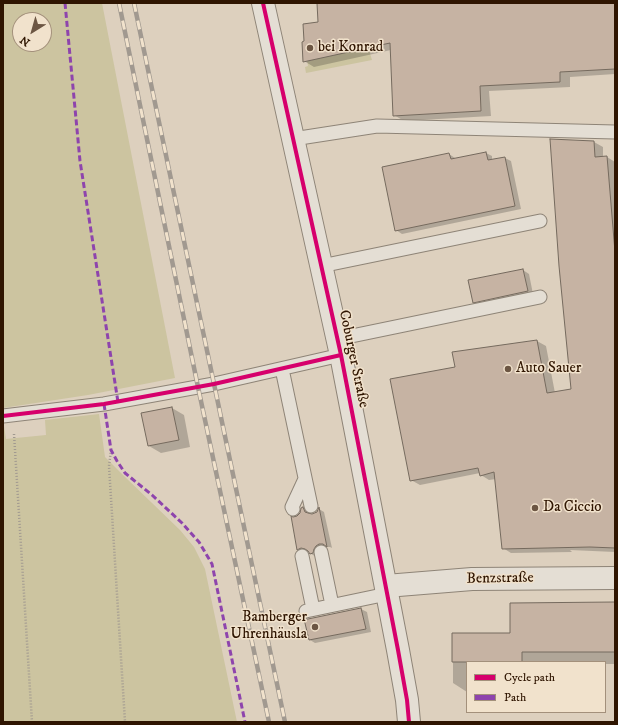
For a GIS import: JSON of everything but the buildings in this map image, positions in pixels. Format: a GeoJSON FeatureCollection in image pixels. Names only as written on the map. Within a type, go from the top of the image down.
{"type":"FeatureCollection","features":[{"type":"Feature","properties":{"kind":"street","name":"Coburger Straße"},"geometry":{"type":"LineString","coordinates":[[263,3],[339,347],[387,590],[406,692],[409,722]]}},
{"type":"Feature","properties":{"kind":"street","name":"Benzstraße"},"geometry":{"type":"LineString","coordinates":[[387,590],[472,579],[615,578]]}},
{"type":"Feature","properties":{"kind":"lane"},"geometry":{"type":"LineString","coordinates":[[293,139],[377,126],[615,132]]}},
{"type":"Feature","properties":{"kind":"lane"},"geometry":{"type":"LineString","coordinates":[[321,266],[540,221]]}},
{"type":"Feature","properties":{"kind":"lane"},"geometry":{"type":"LineString","coordinates":[[8,416],[118,402],[214,384],[282,369],[339,347],[540,297]]}},
{"type":"Feature","properties":{"kind":"lane"},"geometry":{"type":"LineString","coordinates":[[282,369],[311,506]]}},
{"type":"Feature","properties":{"kind":"lane"},"geometry":{"type":"LineString","coordinates":[[293,509],[292,506],[305,478]]}},
{"type":"Feature","properties":{"kind":"lane"},"geometry":{"type":"LineString","coordinates":[[321,552],[332,606]]}},
{"type":"Feature","properties":{"kind":"lane"},"geometry":{"type":"LineString","coordinates":[[302,556],[309,610],[332,606],[387,590]]}},
{"type":"Feature","properties":{"kind":"path"},"geometry":{"type":"LineString","coordinates":[[8,416],[32,722]]}},
{"type":"Feature","properties":{"kind":"path"},"geometry":{"type":"LineString","coordinates":[[111,450],[109,466],[125,722]]}},
{"type":"Feature","properties":{"kind":"shaded area"},"geometry":{"type":"Polygon","coordinates":[[[3,3],[102,3],[175,378],[88,395],[3,408],[3,3]]]}},
{"type":"Feature","properties":{"kind":"shaded area"},"geometry":{"type":"Polygon","coordinates":[[[368,47],[372,60],[306,73],[305,67],[308,66],[307,60],[368,47]]]}},
{"type":"Feature","properties":{"kind":"shaded area"},"geometry":{"type":"Polygon","coordinates":[[[99,414],[105,457],[180,530],[194,547],[205,569],[237,722],[3,722],[3,426],[6,439],[46,435],[45,420],[99,414]]]}},
{"type":"Feature","properties":{"kind":"railway"},"geometry":{"type":"LineString","coordinates":[[119,3],[269,722]]}},
{"type":"Feature","properties":{"kind":"railway"},"geometry":{"type":"LineString","coordinates":[[134,3],[285,722]]}},
{"type":"Feature","properties":{"kind":"marked path"},"geometry":{"type":"LineString","coordinates":[[65,3],[80,161],[118,402]]}},
{"type":"Feature","properties":{"kind":"marked path"},"geometry":{"type":"LineString","coordinates":[[104,404],[111,450],[125,473],[152,495],[182,523],[199,542],[212,564],[245,722]]}},
{"type":"Feature","properties":{"kind":"cycle path"},"geometry":{"type":"LineString","coordinates":[[263,3],[341,355],[398,650],[407,700],[409,722]]}},
{"type":"Feature","properties":{"kind":"cycle path"},"geometry":{"type":"LineString","coordinates":[[3,416],[104,404],[214,384],[341,355]]}},
{"type":"Feature","properties":{"kind":"place","name":"bei Konrad"},"geometry":{"type":"Point","coordinates":[310,48]}},
{"type":"Feature","properties":{"kind":"place","name":"Auto Sauer"},"geometry":{"type":"Point","coordinates":[508,369]}},
{"type":"Feature","properties":{"kind":"place","name":"Da Ciccio"},"geometry":{"type":"Point","coordinates":[535,508]}},
{"type":"Feature","properties":{"kind":"place","name":"Bamberger Uhrenhäusla"},"geometry":{"type":"Point","coordinates":[315,627]}}]}
